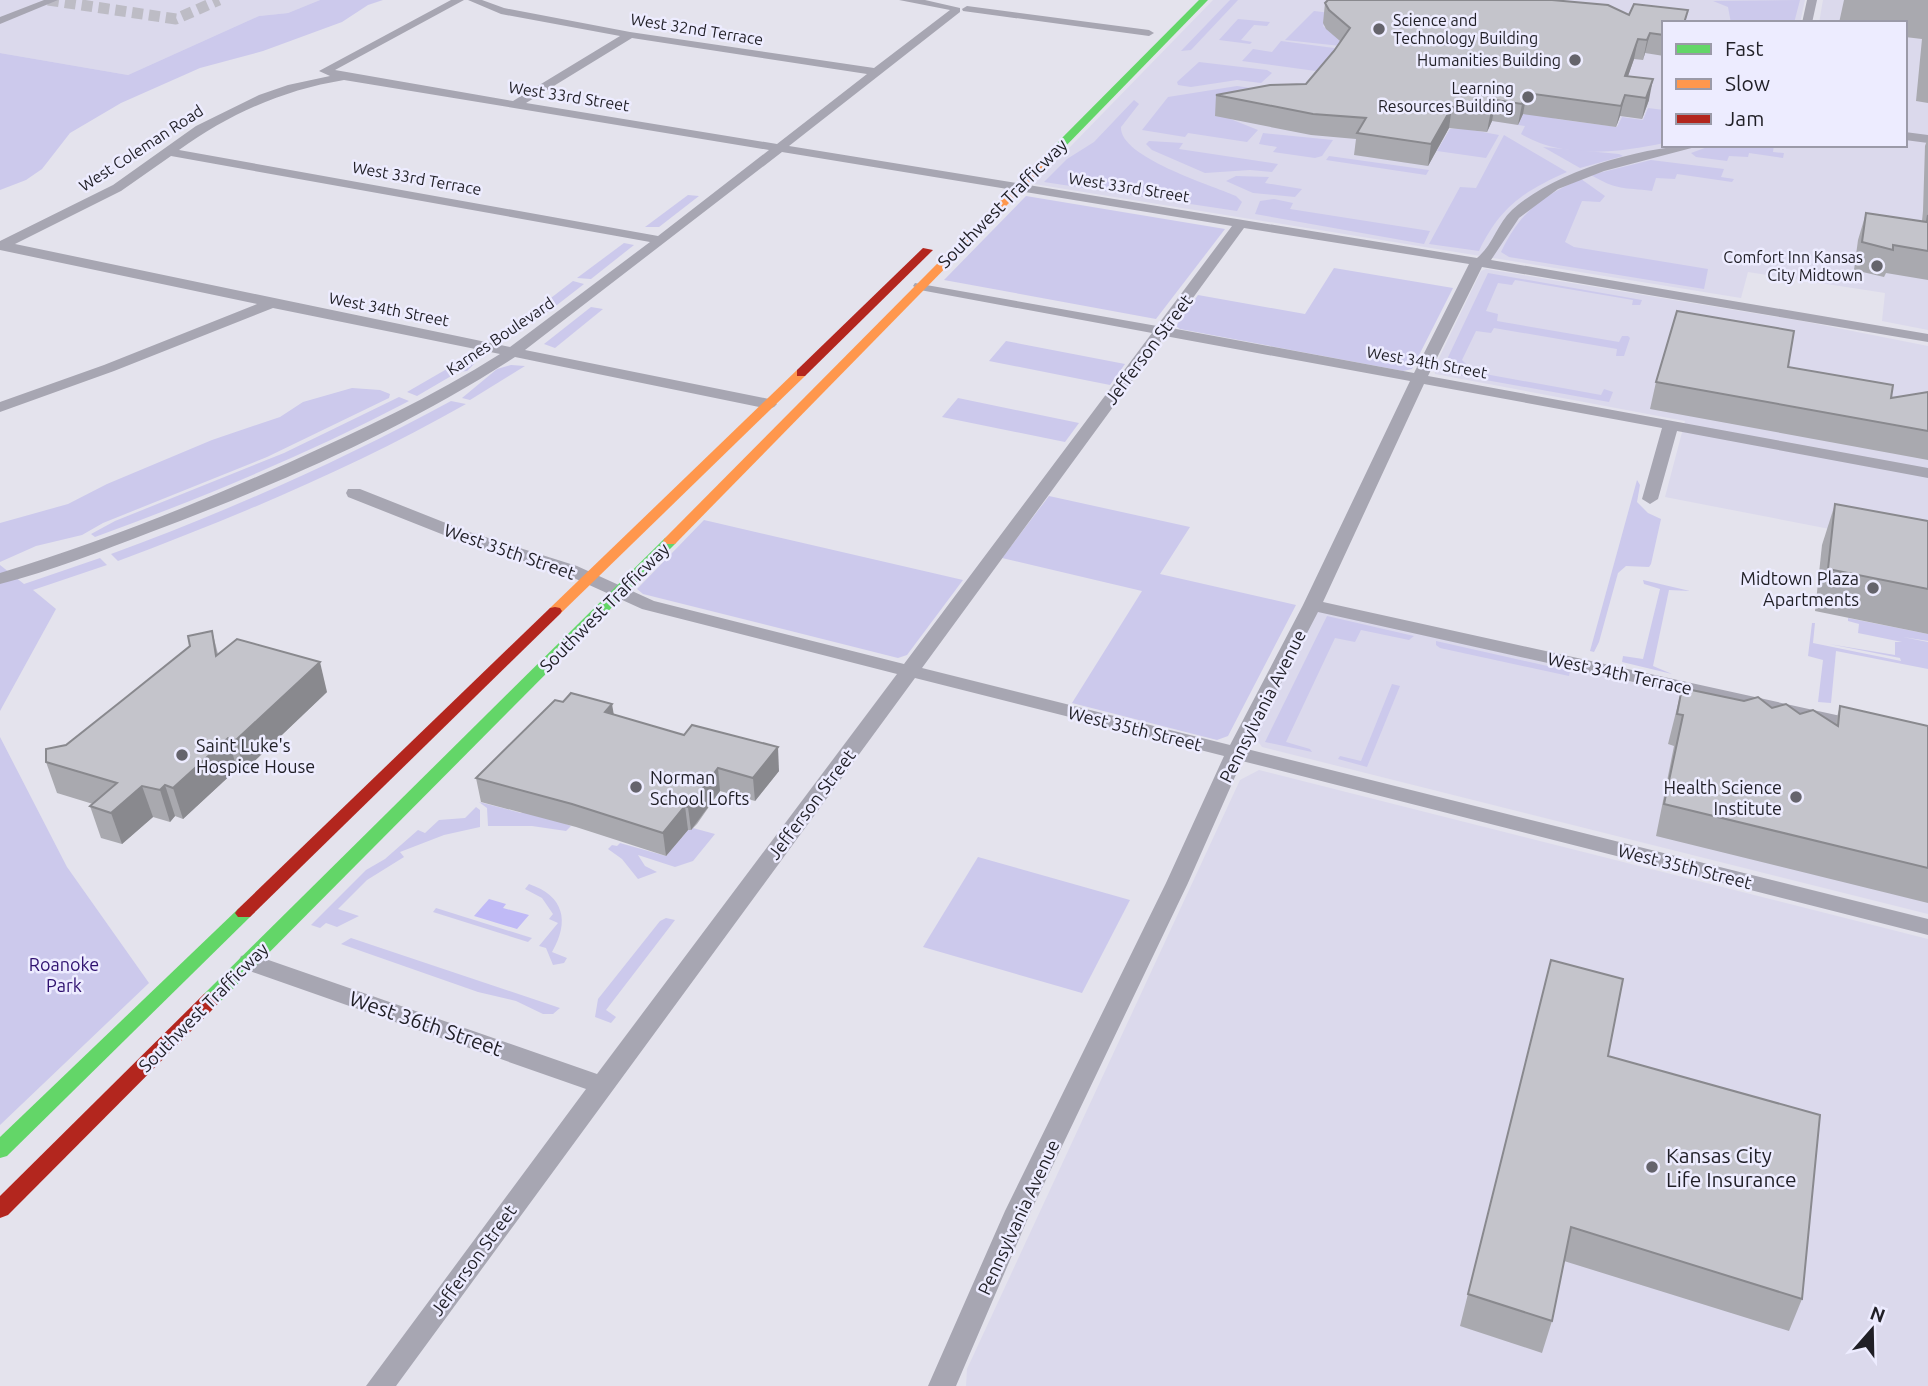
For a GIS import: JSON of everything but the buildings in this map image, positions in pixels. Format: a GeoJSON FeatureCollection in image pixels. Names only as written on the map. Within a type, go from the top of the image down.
{"type":"FeatureCollection","features":[{"type":"Feature","properties":{"kind":"main road"},"geometry":{"type":"LineString","coordinates":[[1120,62],[1182,0]]}},
{"type":"Feature","properties":{"kind":"main road","name":"Southwest Trafficway"},"geometry":{"type":"LineString","coordinates":[[0,1209],[618,593],[1204,0]]}},
{"type":"Feature","properties":{"kind":"main road","name":"Southwest Trafficway"},"geometry":{"type":"LineString","coordinates":[[981,198],[1013,167]]}},
{"type":"Feature","properties":{"kind":"main road","name":"Southwest Trafficway"},"geometry":{"type":"LineString","coordinates":[[0,1150],[943,235]]}},
{"type":"Feature","properties":{"kind":"street"},"geometry":{"type":"LineString","coordinates":[[0,21],[53,0]]}},
{"type":"Feature","properties":{"kind":"street","name":"West 33rd Street"},"geometry":{"type":"LineString","coordinates":[[459,0],[325,71],[344,77],[1928,338]]}},
{"type":"Feature","properties":{"kind":"street","name":"West 32nd Terrace"},"geometry":{"type":"LineString","coordinates":[[473,0],[501,11],[630,35],[877,72]]}},
{"type":"Feature","properties":{"kind":"street"},"geometry":{"type":"LineString","coordinates":[[904,0],[1149,33]]}},
{"type":"Feature","properties":{"kind":"street"},"geometry":{"type":"LineString","coordinates":[[1807,21],[1812,0]]}},
{"type":"Feature","properties":{"kind":"street","name":"Karnes Boulevard"},"geometry":{"type":"LineString","coordinates":[[0,579],[205,506],[395,421],[476,376],[513,352],[661,240],[962,6]]}},
{"type":"Feature","properties":{"kind":"street"},"geometry":{"type":"LineString","coordinates":[[515,105],[630,35]]}},
{"type":"Feature","properties":{"kind":"street","name":"West Coleman Road"},"geometry":{"type":"LineString","coordinates":[[1,241],[21,236],[117,188],[166,150],[200,129],[263,97],[292,87],[344,77]]}},
{"type":"Feature","properties":{"kind":"street"},"geometry":{"type":"LineString","coordinates":[[1907,136],[1928,139]]}},
{"type":"Feature","properties":{"kind":"street","name":"Pennsylvania Avenue"},"geometry":{"type":"LineString","coordinates":[[942,1386],[1018,1211],[1163,914],[1235,754],[1312,605],[1419,378],[1479,262],[1488,255],[1502,229],[1514,215],[1531,200],[1557,185],[1605,167],[1689,147]]}},
{"type":"Feature","properties":{"kind":"street","name":"West 33rd Terrace"},"geometry":{"type":"LineString","coordinates":[[166,150],[661,240]]}},
{"type":"Feature","properties":{"kind":"street","name":"Jefferson Street"},"geometry":{"type":"LineString","coordinates":[[380,1386],[1241,223]]}},
{"type":"Feature","properties":{"kind":"street","name":"West 34th Street"},"geometry":{"type":"LineString","coordinates":[[1,241],[271,303],[769,404]]}},
{"type":"Feature","properties":{"kind":"street","name":"West 34th Street"},"geometry":{"type":"LineString","coordinates":[[920,286],[1928,473]]}},
{"type":"Feature","properties":{"kind":"street"},"geometry":{"type":"LineString","coordinates":[[0,407],[109,368],[271,303]]}},
{"type":"Feature","properties":{"kind":"street"},"geometry":{"type":"LineString","coordinates":[[1650,499],[1671,425]]}},
{"type":"Feature","properties":{"kind":"street","name":"West 35th Street"},"geometry":{"type":"LineString","coordinates":[[354,493],[460,535],[571,570],[648,605],[1928,927]]}},
{"type":"Feature","properties":{"kind":"street","name":"West 34th Terrace"},"geometry":{"type":"LineString","coordinates":[[1312,605],[1880,731]]}},
{"type":"Feature","properties":{"kind":"street","name":"West 36th Street"},"geometry":{"type":"LineString","coordinates":[[249,961],[602,1085]]}},
{"type":"Feature","properties":{"kind":"shaded area"},"geometry":{"type":"Polygon","coordinates":[[[0,0],[320,0],[288,13],[259,16],[128,75],[0,53],[0,0]]]}},
{"type":"Feature","properties":{"kind":"shaded area"},"geometry":{"type":"Polygon","coordinates":[[[1213,0],[1805,0],[1800,21],[1662,21],[1662,147],[1907,147],[1907,138],[1928,141],[1928,330],[1882,321],[1885,293],[1748,272],[1741,298],[1034,184],[1213,0]]]}},
{"type":"Feature","properties":{"kind":"shaded area"},"geometry":{"type":"Polygon","coordinates":[[[1823,0],[1896,0],[1928,4],[1928,136],[1907,133],[1907,21],[1819,21],[1823,0]]]}},
{"type":"Feature","properties":{"kind":"shaded area"},"geometry":{"type":"Polygon","coordinates":[[[1486,269],[1802,321],[1928,346],[1928,548],[1665,497],[1685,421],[1435,374],[1434,368],[1481,271],[1486,269]]]}},
{"type":"Feature","properties":{"kind":"shaded area"},"geometry":{"type":"Polygon","coordinates":[[[1318,611],[1928,749],[1928,914],[1262,747],[1255,737],[1314,613],[1318,611]]]}},
{"type":"Feature","properties":{"kind":"shaded area"},"geometry":{"type":"Polygon","coordinates":[[[1259,770],[1928,939],[1928,1386],[966,1386],[967,1369],[1240,780],[1259,770]]]}},
{"type":"Feature","properties":{"kind":"shaded area"},"geometry":{"type":"Polygon","coordinates":[[[489,899],[506,904],[503,908],[529,915],[517,929],[474,916],[489,899]]]}},
{"type":"Feature","properties":{"kind":"green space"},"geometry":{"type":"Polygon","coordinates":[[[320,0],[383,0],[368,5],[342,22],[263,51],[200,68],[121,103],[70,133],[42,169],[26,180],[0,190],[0,53],[128,75],[259,16],[288,13],[320,0]]]}},
{"type":"Feature","properties":{"kind":"green space"},"geometry":{"type":"Polygon","coordinates":[[[1230,0],[1238,0],[1191,50],[1181,51],[1230,0]]]}},
{"type":"Feature","properties":{"kind":"green space"},"geometry":{"type":"Polygon","coordinates":[[[1800,0],[1795,21],[1731,21],[1728,7],[1713,1],[1800,0]]]}},
{"type":"Feature","properties":{"kind":"green space"},"geometry":{"type":"Polygon","coordinates":[[[1314,11],[1331,13],[1323,26],[1343,43],[1341,46],[1285,40],[1314,11]]]}},
{"type":"Feature","properties":{"kind":"green space"},"geometry":{"type":"Polygon","coordinates":[[[1238,19],[1270,22],[1267,26],[1254,25],[1241,40],[1252,42],[1250,44],[1219,40],[1238,19]]]}},
{"type":"Feature","properties":{"kind":"green space"},"geometry":{"type":"Polygon","coordinates":[[[1281,41],[1334,48],[1345,75],[1242,61],[1253,49],[1272,52],[1281,41]]]}},
{"type":"Feature","properties":{"kind":"green space"},"geometry":{"type":"Polygon","coordinates":[[[1199,62],[1267,70],[1272,73],[1261,83],[1237,80],[1191,87],[1178,85],[1177,82],[1199,62]]]}},
{"type":"Feature","properties":{"kind":"green space"},"geometry":{"type":"Polygon","coordinates":[[[1237,86],[1315,97],[1228,118],[1258,130],[1247,142],[1188,133],[1185,137],[1142,130],[1168,97],[1237,86]]]}},
{"type":"Feature","properties":{"kind":"green space"},"geometry":{"type":"Polygon","coordinates":[[[1134,100],[1139,104],[1121,127],[1124,138],[1135,149],[1168,169],[1236,196],[1242,202],[1237,211],[1044,182],[1067,159],[1094,142],[1134,100]]]}},
{"type":"Feature","properties":{"kind":"green space"},"geometry":{"type":"Polygon","coordinates":[[[1648,108],[1662,110],[1662,143],[1610,151],[1573,150],[1537,142],[1521,134],[1525,126],[1518,125],[1525,110],[1557,119],[1617,127],[1622,117],[1643,120],[1648,108]]]}},
{"type":"Feature","properties":{"kind":"green space"},"geometry":{"type":"Polygon","coordinates":[[[1461,128],[1499,135],[1486,158],[1437,151],[1450,129],[1461,128]]]}},
{"type":"Feature","properties":{"kind":"green space"},"geometry":{"type":"Polygon","coordinates":[[[1263,133],[1333,140],[1322,156],[1315,158],[1273,152],[1277,147],[1259,144],[1263,133]]]}},
{"type":"Feature","properties":{"kind":"green space"},"geometry":{"type":"Polygon","coordinates":[[[1504,135],[1567,172],[1538,186],[1515,202],[1496,223],[1479,251],[1429,244],[1460,187],[1476,188],[1504,135]]]}},
{"type":"Feature","properties":{"kind":"green space"},"geometry":{"type":"Polygon","coordinates":[[[1149,141],[1183,143],[1179,149],[1278,164],[1272,172],[1250,170],[1205,173],[1152,150],[1146,144],[1149,141]]]}},
{"type":"Feature","properties":{"kind":"green space"},"geometry":{"type":"Polygon","coordinates":[[[1543,147],[1619,154],[1623,156],[1580,168],[1543,147]]]}},
{"type":"Feature","properties":{"kind":"green space"},"geometry":{"type":"Polygon","coordinates":[[[1708,147],[1774,147],[1773,152],[1784,153],[1783,158],[1749,153],[1748,157],[1729,156],[1727,161],[1696,157],[1691,153],[1708,147]]]}},
{"type":"Feature","properties":{"kind":"green space"},"geometry":{"type":"Polygon","coordinates":[[[1329,156],[1429,170],[1426,175],[1326,160],[1329,156]]]}},
{"type":"Feature","properties":{"kind":"green space"},"geometry":{"type":"Polygon","coordinates":[[[1651,160],[1724,169],[1721,177],[1734,179],[1732,182],[1677,174],[1675,179],[1656,178],[1652,191],[1615,186],[1591,175],[1651,160]]]}},
{"type":"Feature","properties":{"kind":"green space"},"geometry":{"type":"Polygon","coordinates":[[[1236,176],[1269,177],[1265,183],[1302,189],[1295,197],[1253,193],[1226,181],[1236,176]]]}},
{"type":"Feature","properties":{"kind":"green space"},"geometry":{"type":"Polygon","coordinates":[[[1581,179],[1605,196],[1600,202],[1582,201],[1565,242],[1574,247],[1708,269],[1704,289],[1509,257],[1501,252],[1516,226],[1534,207],[1554,192],[1581,179]]]}},
{"type":"Feature","properties":{"kind":"green space"},"geometry":{"type":"Polygon","coordinates":[[[688,195],[699,196],[659,227],[645,227],[688,195]]]}},
{"type":"Feature","properties":{"kind":"green space"},"geometry":{"type":"Polygon","coordinates":[[[1026,196],[1225,229],[1156,319],[944,280],[1026,196]]]}},
{"type":"Feature","properties":{"kind":"green space"},"geometry":{"type":"Polygon","coordinates":[[[1274,199],[1293,203],[1290,209],[1430,231],[1424,244],[1255,214],[1260,201],[1274,199]]]}},
{"type":"Feature","properties":{"kind":"green space"},"geometry":{"type":"Polygon","coordinates":[[[624,243],[634,245],[591,279],[577,278],[624,243]]]}},
{"type":"Feature","properties":{"kind":"green space"},"geometry":{"type":"Polygon","coordinates":[[[1334,268],[1453,288],[1412,369],[1403,371],[1180,329],[1176,326],[1198,295],[1305,314],[1334,268]]]}},
{"type":"Feature","properties":{"kind":"green space"},"geometry":{"type":"Polygon","coordinates":[[[1488,273],[1642,300],[1640,305],[1632,305],[1633,300],[1515,280],[1512,285],[1498,283],[1486,311],[1498,314],[1497,321],[1619,342],[1622,336],[1628,336],[1630,338],[1624,356],[1616,356],[1617,349],[1494,328],[1491,333],[1476,331],[1462,360],[1474,372],[1601,395],[1604,389],[1613,392],[1609,402],[1441,372],[1488,273]]]}},
{"type":"Feature","properties":{"kind":"green space"},"geometry":{"type":"Polygon","coordinates":[[[573,281],[584,284],[548,312],[534,311],[573,281]]]}},
{"type":"Feature","properties":{"kind":"green space"},"geometry":{"type":"Polygon","coordinates":[[[591,307],[603,309],[555,348],[544,344],[591,307]]]}},
{"type":"Feature","properties":{"kind":"green space"},"geometry":{"type":"Polygon","coordinates":[[[1006,341],[1125,364],[1110,385],[989,361],[1006,341]]]}},
{"type":"Feature","properties":{"kind":"green space"},"geometry":{"type":"Polygon","coordinates":[[[471,355],[480,358],[467,371],[458,372],[417,396],[407,392],[471,355]]]}},
{"type":"Feature","properties":{"kind":"green space"},"geometry":{"type":"Polygon","coordinates":[[[511,365],[525,366],[470,400],[462,398],[497,369],[511,365]]]}},
{"type":"Feature","properties":{"kind":"green space"},"geometry":{"type":"Polygon","coordinates":[[[352,388],[380,390],[390,394],[389,398],[267,457],[103,523],[82,535],[36,546],[0,562],[0,523],[68,504],[107,484],[212,440],[280,417],[303,402],[352,388]]]}},
{"type":"Feature","properties":{"kind":"green space"},"geometry":{"type":"Polygon","coordinates":[[[399,397],[409,401],[293,457],[135,522],[95,537],[91,534],[115,521],[284,453],[399,397]]]}},
{"type":"Feature","properties":{"kind":"green space"},"geometry":{"type":"Polygon","coordinates":[[[958,398],[1079,423],[1065,442],[942,417],[958,398]]]}},
{"type":"Feature","properties":{"kind":"green space"},"geometry":{"type":"Polygon","coordinates":[[[451,401],[466,404],[382,449],[295,489],[118,561],[111,554],[284,484],[451,401]]]}},
{"type":"Feature","properties":{"kind":"green space"},"geometry":{"type":"Polygon","coordinates":[[[1637,480],[1640,485],[1637,502],[1648,513],[1661,519],[1651,564],[1649,567],[1626,566],[1618,573],[1599,642],[1594,652],[1590,651],[1637,480]]]}},
{"type":"Feature","properties":{"kind":"green space"},"geometry":{"type":"Polygon","coordinates":[[[1049,496],[1190,527],[1160,574],[1296,605],[1228,736],[1217,740],[1072,703],[1142,591],[1002,558],[1049,496]]]}},
{"type":"Feature","properties":{"kind":"green space"},"geometry":{"type":"Polygon","coordinates":[[[704,520],[963,580],[907,655],[898,658],[643,594],[637,589],[704,520]]]}},
{"type":"Feature","properties":{"kind":"green space"},"geometry":{"type":"Polygon","coordinates":[[[100,558],[107,565],[33,590],[56,609],[0,711],[0,565],[24,584],[100,558]]]}},
{"type":"Feature","properties":{"kind":"green space"},"geometry":{"type":"Polygon","coordinates":[[[1643,580],[1690,591],[1669,590],[1653,666],[1672,674],[1622,662],[1623,656],[1643,659],[1660,589],[1644,584],[1643,580]]]}},
{"type":"Feature","properties":{"kind":"green space"},"geometry":{"type":"Polygon","coordinates":[[[1327,616],[1414,636],[1409,640],[1361,630],[1355,642],[1335,638],[1286,742],[1312,752],[1265,742],[1327,616]]]}},
{"type":"Feature","properties":{"kind":"green space"},"geometry":{"type":"Polygon","coordinates":[[[1848,618],[1928,634],[1928,641],[1903,637],[1928,642],[1928,669],[1836,651],[1831,703],[1818,702],[1823,660],[1808,656],[1812,623],[1815,623],[1813,643],[1901,661],[1900,658],[1829,644],[1895,655],[1895,642],[1902,642],[1858,633],[1859,624],[1848,621],[1848,618]]]}},
{"type":"Feature","properties":{"kind":"green space"},"geometry":{"type":"Polygon","coordinates":[[[1436,641],[1570,671],[1569,676],[1440,648],[1436,641]]]}},
{"type":"Feature","properties":{"kind":"green space"},"geometry":{"type":"Polygon","coordinates":[[[1392,684],[1400,686],[1367,767],[1338,759],[1340,756],[1361,761],[1392,684]]]}},
{"type":"Feature","properties":{"kind":"green space","name":"Roanoke Park"},"geometry":{"type":"Polygon","coordinates":[[[0,737],[67,867],[149,983],[0,1125],[0,737]]]}},
{"type":"Feature","properties":{"kind":"green space"},"geometry":{"type":"Polygon","coordinates":[[[479,802],[521,813],[526,808],[571,826],[566,831],[532,826],[488,826],[487,808],[479,802]]]}},
{"type":"Feature","properties":{"kind":"green space"},"geometry":{"type":"Polygon","coordinates":[[[476,807],[480,810],[480,827],[444,835],[400,852],[404,857],[367,880],[338,909],[359,916],[337,927],[326,923],[320,928],[311,925],[366,870],[385,859],[418,830],[425,833],[439,820],[465,818],[476,807]]]}},
{"type":"Feature","properties":{"kind":"green space"},"geometry":{"type":"Polygon","coordinates":[[[693,828],[715,834],[693,861],[675,867],[638,855],[645,866],[657,872],[638,879],[622,859],[608,849],[620,843],[666,856],[688,830],[693,828]]]}},
{"type":"Feature","properties":{"kind":"green space"},"geometry":{"type":"Polygon","coordinates":[[[978,857],[1130,900],[1082,993],[923,947],[978,857]]]}},
{"type":"Feature","properties":{"kind":"green space"},"geometry":{"type":"Polygon","coordinates":[[[529,884],[550,895],[560,911],[561,930],[552,952],[567,958],[564,963],[553,965],[546,948],[539,946],[558,923],[549,919],[553,914],[542,898],[525,889],[529,884]]]}},
{"type":"Feature","properties":{"kind":"green space"},"geometry":{"type":"Polygon","coordinates":[[[436,908],[532,938],[528,942],[433,912],[436,908]]]}},
{"type":"Feature","properties":{"kind":"green space"},"geometry":{"type":"Polygon","coordinates":[[[666,918],[675,920],[606,1010],[616,1017],[611,1023],[595,1017],[598,999],[660,921],[666,918]]]}},
{"type":"Feature","properties":{"kind":"green space"},"geometry":{"type":"Polygon","coordinates":[[[351,938],[560,1008],[553,1014],[543,1014],[516,1001],[478,992],[341,944],[351,938]]]}},
{"type":"Feature","properties":{"kind":"tunnel"},"geometry":{"type":"LineString","coordinates":[[48,0],[176,19],[219,0]]}},
{"type":"Feature","properties":{"kind":"traffic: fast"},"geometry":{"type":"LineString","coordinates":[[1055,151],[1204,0]]}},
{"type":"Feature","properties":{"kind":"traffic: fast"},"geometry":{"type":"LineString","coordinates":[[211,999],[670,541]]}},
{"type":"Feature","properties":{"kind":"traffic: fast"},"geometry":{"type":"LineString","coordinates":[[0,1150],[244,913]]}},
{"type":"Feature","properties":{"kind":"traffic: slow"},"geometry":{"type":"LineString","coordinates":[[670,541],[1055,151]]}},
{"type":"Feature","properties":{"kind":"traffic: slow"},"geometry":{"type":"LineString","coordinates":[[555,611],[801,373]]}},
{"type":"Feature","properties":{"kind":"traffic: jam"},"geometry":{"type":"LineString","coordinates":[[801,373],[927,250]]}},
{"type":"Feature","properties":{"kind":"traffic: jam"},"geometry":{"type":"LineString","coordinates":[[244,913],[555,611]]}},
{"type":"Feature","properties":{"kind":"traffic: jam"},"geometry":{"type":"LineString","coordinates":[[0,1209],[211,999]]}},
{"type":"Feature","properties":{"kind":"place","name":"Science and Technology Building"},"geometry":{"type":"Point","coordinates":[1379,29]}},
{"type":"Feature","properties":{"kind":"place","name":"Humanities Building"},"geometry":{"type":"Point","coordinates":[1575,60]}},
{"type":"Feature","properties":{"kind":"place","name":"Learning Resources Building"},"geometry":{"type":"Point","coordinates":[1528,97]}},
{"type":"Feature","properties":{"kind":"place","name":"Comfort Inn Kansas City Midtown"},"geometry":{"type":"Point","coordinates":[1877,266]}},
{"type":"Feature","properties":{"kind":"place","name":"Midtown Plaza Apartments"},"geometry":{"type":"Point","coordinates":[1873,588]}},
{"type":"Feature","properties":{"kind":"place","name":"Saint Luke's Hospice House"},"geometry":{"type":"Point","coordinates":[182,755]}},
{"type":"Feature","properties":{"kind":"place","name":"Norman School Lofts"},"geometry":{"type":"Point","coordinates":[636,787]}},
{"type":"Feature","properties":{"kind":"place","name":"Health Science Institute"},"geometry":{"type":"Point","coordinates":[1796,797]}},
{"type":"Feature","properties":{"kind":"place","name":"Kansas City Life Insurance"},"geometry":{"type":"Point","coordinates":[1652,1167]}}]}
